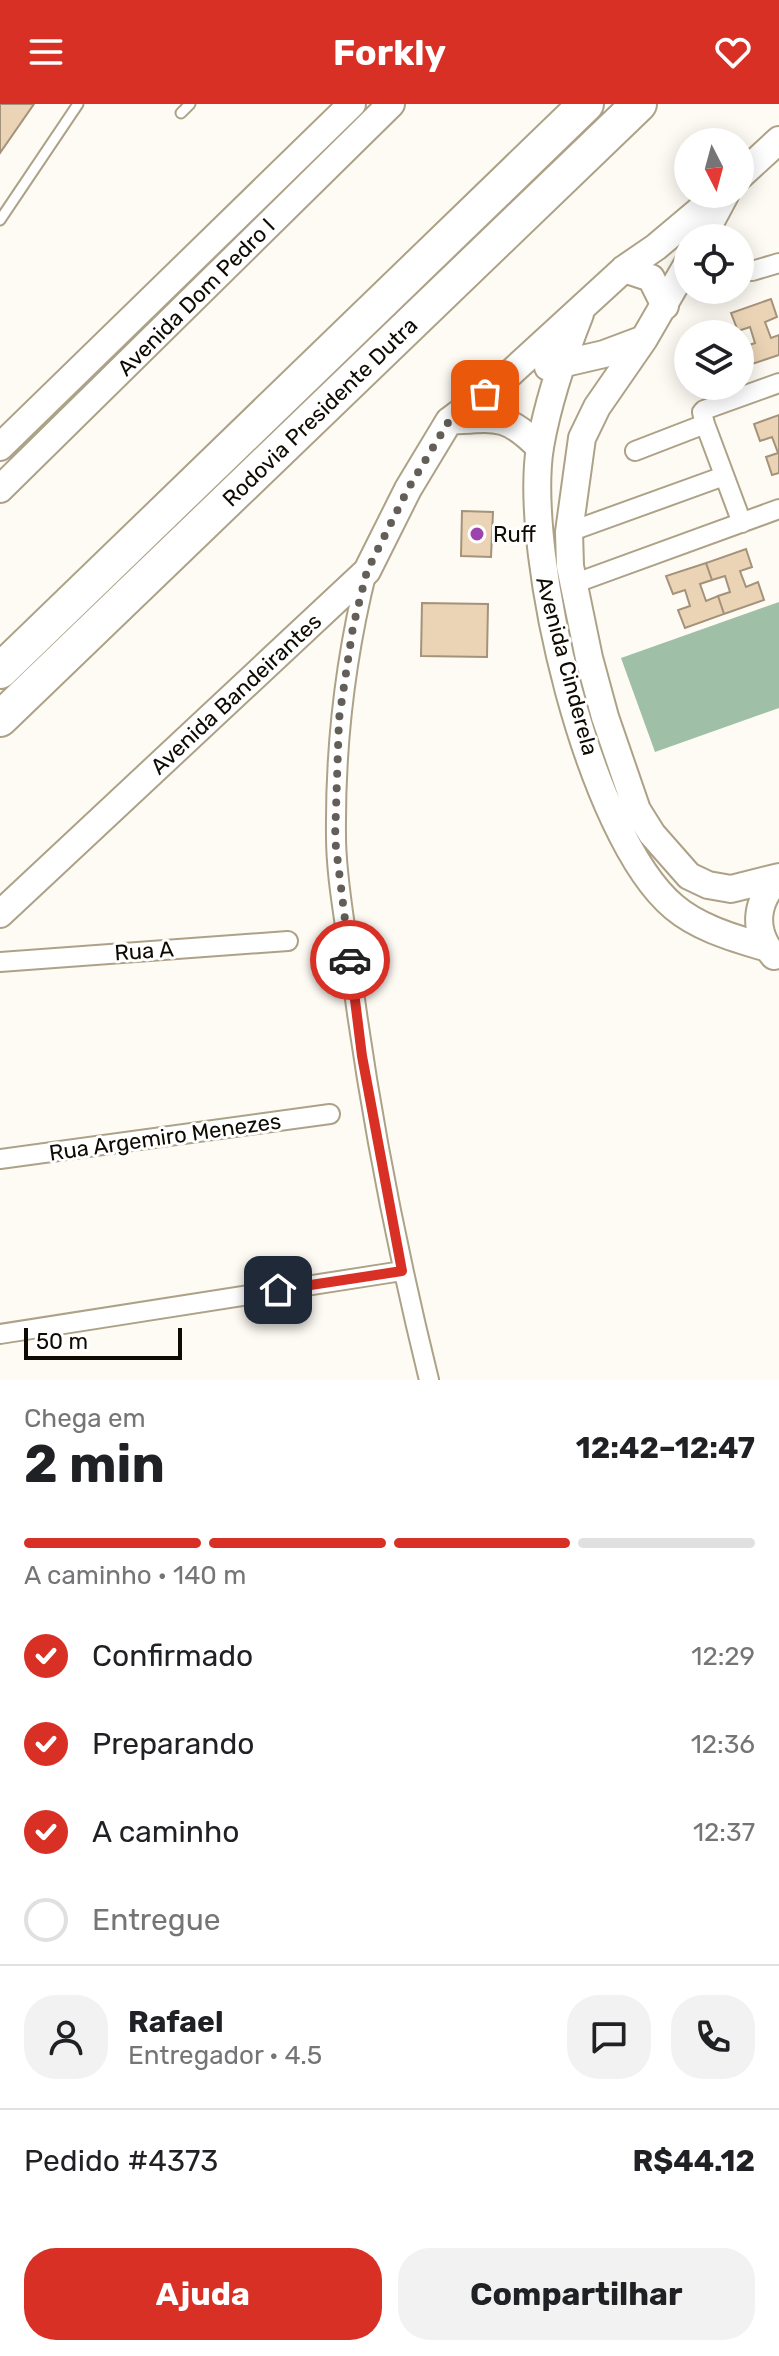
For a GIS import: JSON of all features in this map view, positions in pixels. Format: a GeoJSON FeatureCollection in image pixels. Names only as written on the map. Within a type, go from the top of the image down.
{"type":"FeatureCollection","features":[{"type":"Feature","properties":{"kind":"highway","name":"Rodovia Presidente Dutra"},"geometry":{"type":"LineString","coordinates":[[0,671],[586,104]]}},
{"type":"Feature","properties":{"kind":"highway","name":"Rodovia Presidente Dutra"},"geometry":{"type":"LineString","coordinates":[[0,719],[639,104]]}},
{"type":"Feature","properties":{"kind":"main road","name":"Avenida Dom Pedro I"},"geometry":{"type":"LineString","coordinates":[[0,447],[352,104]]}},
{"type":"Feature","properties":{"kind":"main road","name":"Avenida Dom Pedro I"},"geometry":{"type":"LineString","coordinates":[[0,489],[391,104]]}},
{"type":"Feature","properties":{"kind":"main road"},"geometry":{"type":"LineString","coordinates":[[754,163],[779,140]]}},
{"type":"Feature","properties":{"kind":"main road","name":"Avenida Bandeirantes"},"geometry":{"type":"LineString","coordinates":[[0,914],[367,571],[408,489],[449,421],[503,380],[624,269],[702,208]]}},
{"type":"Feature","properties":{"kind":"main road"},"geometry":{"type":"LineString","coordinates":[[624,269],[651,278],[665,306]]}},
{"type":"Feature","properties":{"kind":"main road"},"geometry":{"type":"LineString","coordinates":[[644,339],[674,289]]}},
{"type":"Feature","properties":{"kind":"main road","name":"Avenida Cinderela"},"geometry":{"type":"LineString","coordinates":[[583,307],[561,363],[540,448],[537,499],[544,583],[569,686],[603,797],[630,851],[673,907],[724,935],[773,954]]}},
{"type":"Feature","properties":{"kind":"main road","name":"Avenida Bandeirantes"},"geometry":{"type":"LineString","coordinates":[[503,380],[604,354],[644,339]]}},
{"type":"Feature","properties":{"kind":"main road","name":"Avenida Cinderela"},"geometry":{"type":"LineString","coordinates":[[644,339],[597,407],[582,438],[569,532],[573,584],[589,658],[619,764],[637,810],[652,834],[689,876],[708,885],[731,889],[779,877]]}},
{"type":"Feature","properties":{"kind":"main road"},"geometry":{"type":"LineString","coordinates":[[449,421],[493,418],[519,426],[540,448]]}},
{"type":"Feature","properties":{"kind":"main road"},"geometry":{"type":"LineString","coordinates":[[773,954],[760,933],[758,917],[761,901],[779,877]]}},
{"type":"Feature","properties":{"kind":"street"},"geometry":{"type":"LineString","coordinates":[[754,270],[779,263]]}},
{"type":"Feature","properties":{"kind":"street"},"geometry":{"type":"LineString","coordinates":[[742,523],[705,424],[704,410],[779,383]]}},
{"type":"Feature","properties":{"kind":"street"},"geometry":{"type":"LineString","coordinates":[[635,451],[705,424]]}},
{"type":"Feature","properties":{"kind":"street"},"geometry":{"type":"LineString","coordinates":[[569,532],[724,476]]}},
{"type":"Feature","properties":{"kind":"street"},"geometry":{"type":"LineString","coordinates":[[573,584],[779,509]]}},
{"type":"Feature","properties":{"kind":"street"},"geometry":{"type":"LineString","coordinates":[[367,571],[353,627],[342,695],[335,839],[362,1056],[402,1271],[429,1380]]}},
{"type":"Feature","properties":{"kind":"street","name":"Rua A"},"geometry":{"type":"LineString","coordinates":[[0,962],[288,941]]}},
{"type":"Feature","properties":{"kind":"street","name":"Rua Argemiro Menezes"},"geometry":{"type":"LineString","coordinates":[[0,1159],[330,1114]]}},
{"type":"Feature","properties":{"kind":"street"},"geometry":{"type":"LineString","coordinates":[[0,1334],[402,1271]]}},
{"type":"Feature","properties":{"kind":"lane"},"geometry":{"type":"LineString","coordinates":[[0,220],[78,104]]}},
{"type":"Feature","properties":{"kind":"lane"},"geometry":{"type":"LineString","coordinates":[[181,113],[190,104]]}},
{"type":"Feature","properties":{"kind":"green space"},"geometry":{"type":"Polygon","coordinates":[[[779,602],[779,708],[655,752],[621,658],[779,602]]]}},
{"type":"Feature","properties":{"kind":"building"},"geometry":{"type":"Polygon","coordinates":[[[0,104],[34,104],[0,153],[0,104]]]}},
{"type":"Feature","properties":{"kind":"building"},"geometry":{"type":"Polygon","coordinates":[[[771,299],[777,317],[765,322],[771,338],[779,335],[779,355],[754,363],[754,320],[734,320],[731,313],[771,299]]]}},
{"type":"Feature","properties":{"kind":"building"},"geometry":{"type":"Polygon","coordinates":[[[779,415],[779,473],[772,475],[766,457],[778,453],[772,437],[760,441],[754,424],[779,415]]]}},
{"type":"Feature","properties":{"kind":"building","name":"Ruff"},"geometry":{"type":"Polygon","coordinates":[[[462,511],[493,512],[491,557],[461,556],[462,511]]]}},
{"type":"Feature","properties":{"kind":"building"},"geometry":{"type":"Polygon","coordinates":[[[746,549],[752,567],[740,571],[746,587],[758,582],[764,600],[724,614],[718,596],[730,592],[725,576],[712,580],[706,563],[746,549]]]}},
{"type":"Feature","properties":{"kind":"building"},"geometry":{"type":"Polygon","coordinates":[[[706,563],[712,580],[700,584],[706,601],[718,596],[724,614],[685,628],[678,610],[690,606],[685,590],[673,594],[666,576],[706,563]]]}},
{"type":"Feature","properties":{"kind":"building"},"geometry":{"type":"Polygon","coordinates":[[[422,603],[488,604],[487,657],[421,656],[422,603]]]}},
{"type":"Feature","properties":{"kind":"way so far"},"geometry":{"type":"LineString","coordinates":[[350,960],[335,839],[339,719],[353,627],[367,571],[408,489],[449,421],[485,394]]}},
{"type":"Feature","properties":{"kind":"place","name":"Ruff"},"geometry":{"type":"Point","coordinates":[477,534]}},
{"type":"Feature","properties":{"kind":"route"},"geometry":{"type":"LineString","coordinates":[[278,1290],[402,1271],[362,1056],[350,960]]}}]}
